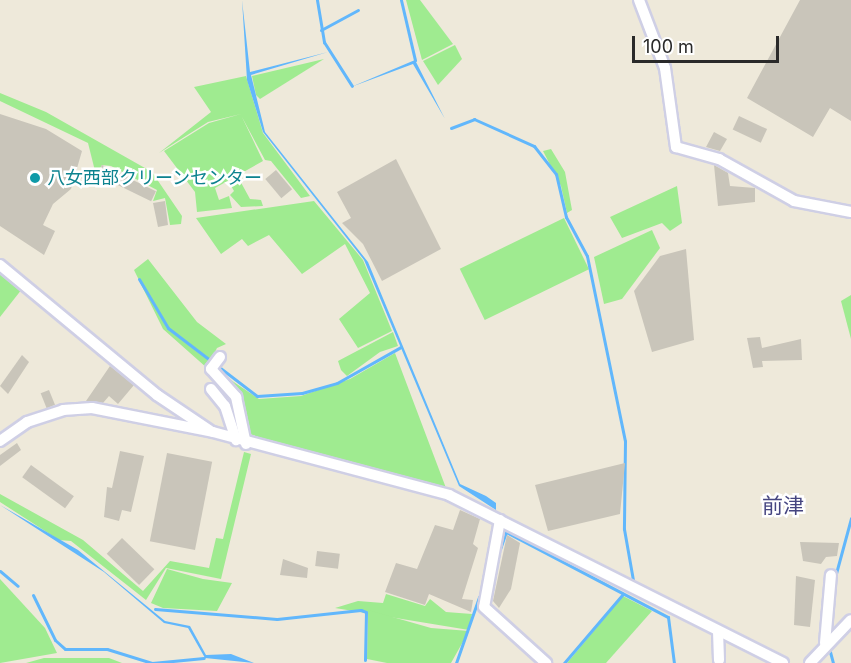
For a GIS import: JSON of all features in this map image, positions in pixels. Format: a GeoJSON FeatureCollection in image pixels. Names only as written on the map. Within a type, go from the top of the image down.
{"type":"FeatureCollection","features":[{"type":"Feature","properties":{"kind":"street"},"geometry":{"type":"LineString","coordinates":[[639,0],[665,68],[676,147],[719,159],[794,201],[851,213]]}},
{"type":"Feature","properties":{"kind":"street"},"geometry":{"type":"LineString","coordinates":[[0,265],[157,395],[213,432]]}},
{"type":"Feature","properties":{"kind":"street"},"geometry":{"type":"LineString","coordinates":[[220,357],[212,369],[236,397],[241,442]]}},
{"type":"Feature","properties":{"kind":"street"},"geometry":{"type":"LineString","coordinates":[[211,389],[225,406],[241,442]]}},
{"type":"Feature","properties":{"kind":"street"},"geometry":{"type":"LineString","coordinates":[[0,441],[27,422],[63,410],[92,408],[213,432],[241,442],[449,495],[783,663]]}},
{"type":"Feature","properties":{"kind":"street"},"geometry":{"type":"LineString","coordinates":[[500,520],[484,607],[546,663]]}},
{"type":"Feature","properties":{"kind":"street"},"geometry":{"type":"LineString","coordinates":[[825,643],[831,575]]}},
{"type":"Feature","properties":{"kind":"street"},"geometry":{"type":"LineString","coordinates":[[810,663],[825,643],[851,620]]}},
{"type":"Feature","properties":{"kind":"street"},"geometry":{"type":"LineString","coordinates":[[718,631],[719,660]]}},
{"type":"Feature","properties":{"kind":"green space"},"geometry":{"type":"Polygon","coordinates":[[[406,0],[420,0],[453,44],[422,60],[406,0]]]}},
{"type":"Feature","properties":{"kind":"green space"},"geometry":{"type":"Polygon","coordinates":[[[455,45],[462,59],[438,85],[423,61],[455,45]]]}},
{"type":"Feature","properties":{"kind":"green space"},"geometry":{"type":"Polygon","coordinates":[[[324,59],[260,99],[256,95],[252,76],[324,59]]]}},
{"type":"Feature","properties":{"kind":"green space"},"geometry":{"type":"Polygon","coordinates":[[[246,76],[263,133],[310,196],[301,198],[271,161],[265,160],[242,117],[263,161],[215,188],[219,200],[229,196],[232,208],[197,212],[195,192],[164,151],[209,123],[241,114],[208,122],[159,153],[211,112],[194,87],[246,76]]]}},
{"type":"Feature","properties":{"kind":"green space"},"geometry":{"type":"Polygon","coordinates":[[[0,93],[46,112],[152,172],[182,216],[181,224],[170,225],[165,198],[153,201],[157,190],[111,166],[102,165],[96,175],[88,143],[0,101],[0,93]]]}},
{"type":"Feature","properties":{"kind":"green space"},"geometry":{"type":"Polygon","coordinates":[[[551,149],[565,172],[572,210],[567,213],[561,186],[543,151],[551,149]]]}},
{"type":"Feature","properties":{"kind":"green space"},"geometry":{"type":"Polygon","coordinates":[[[238,177],[250,199],[261,200],[263,206],[241,207],[230,195],[234,191],[229,182],[238,177]]]}},
{"type":"Feature","properties":{"kind":"green space"},"geometry":{"type":"Polygon","coordinates":[[[677,186],[682,223],[670,231],[662,223],[622,238],[610,217],[677,186]]]}},
{"type":"Feature","properties":{"kind":"green space"},"geometry":{"type":"Polygon","coordinates":[[[314,201],[363,260],[392,331],[358,348],[339,319],[370,293],[345,244],[302,274],[269,235],[248,246],[242,239],[221,254],[196,218],[314,201]]]}},
{"type":"Feature","properties":{"kind":"green space"},"geometry":{"type":"Polygon","coordinates":[[[564,218],[589,269],[485,320],[460,269],[564,218]]]}},
{"type":"Feature","properties":{"kind":"green space"},"geometry":{"type":"Polygon","coordinates":[[[652,230],[660,248],[622,299],[604,304],[594,257],[652,230]]]}},
{"type":"Feature","properties":{"kind":"green space"},"geometry":{"type":"Polygon","coordinates":[[[148,259],[197,322],[226,344],[217,348],[207,368],[163,329],[134,270],[148,259]]]}},
{"type":"Feature","properties":{"kind":"green space"},"geometry":{"type":"Polygon","coordinates":[[[0,272],[22,289],[0,317],[0,272]]]}},
{"type":"Feature","properties":{"kind":"green space"},"geometry":{"type":"Polygon","coordinates":[[[851,295],[851,339],[841,301],[851,295]]]}},
{"type":"Feature","properties":{"kind":"green space"},"geometry":{"type":"Polygon","coordinates":[[[393,332],[398,346],[380,352],[347,376],[341,370],[338,361],[393,332]]]}},
{"type":"Feature","properties":{"kind":"green space"},"geometry":{"type":"Polygon","coordinates":[[[395,353],[446,488],[324,460],[250,434],[234,388],[219,372],[259,399],[301,396],[350,379],[395,353]]]}},
{"type":"Feature","properties":{"kind":"green space"},"geometry":{"type":"Polygon","coordinates":[[[244,452],[251,454],[221,579],[166,568],[146,600],[71,541],[59,540],[0,502],[0,494],[83,540],[143,591],[170,561],[209,568],[216,538],[223,539],[244,452]]]}},
{"type":"Feature","properties":{"kind":"green space"},"geometry":{"type":"Polygon","coordinates":[[[167,569],[203,579],[232,583],[217,611],[163,608],[151,603],[167,569]]]}},
{"type":"Feature","properties":{"kind":"green space"},"geometry":{"type":"Polygon","coordinates":[[[0,579],[45,628],[57,653],[0,663],[0,579]]]}},
{"type":"Feature","properties":{"kind":"green space"},"geometry":{"type":"Polygon","coordinates":[[[386,594],[425,606],[430,599],[446,612],[472,614],[469,630],[335,608],[358,601],[383,603],[386,594]]]}},
{"type":"Feature","properties":{"kind":"green space"},"geometry":{"type":"Polygon","coordinates":[[[623,596],[652,611],[606,663],[567,663],[623,596]]]}},
{"type":"Feature","properties":{"kind":"green space"},"geometry":{"type":"Polygon","coordinates":[[[368,610],[431,628],[469,631],[451,663],[387,663],[367,659],[368,610]]]}},
{"type":"Feature","properties":{"kind":"green space"},"geometry":{"type":"Polygon","coordinates":[[[44,658],[109,658],[122,663],[26,663],[44,658]]]}},
{"type":"Feature","properties":{"kind":"water"},"geometry":{"type":"Polygon","coordinates":[[[242,0],[250,72],[328,52],[251,75],[265,132],[368,262],[460,484],[496,503],[496,510],[459,486],[364,260],[263,132],[247,80],[242,0]]]}},
{"type":"Feature","properties":{"kind":"water"},"geometry":{"type":"Polygon","coordinates":[[[415,60],[445,119],[413,64],[351,87],[415,60]]]}},
{"type":"Feature","properties":{"kind":"water"},"geometry":{"type":"Polygon","coordinates":[[[0,505],[78,550],[165,621],[190,626],[206,655],[231,654],[254,663],[205,658],[188,628],[164,623],[104,572],[0,505]]]}},
{"type":"Feature","properties":{"kind":"building"},"geometry":{"type":"Polygon","coordinates":[[[800,0],[851,0],[851,121],[830,108],[813,137],[747,98],[800,0]]]}},
{"type":"Feature","properties":{"kind":"building","name":"八女西部クリーンセンター"},"geometry":{"type":"Polygon","coordinates":[[[0,114],[46,129],[82,151],[71,189],[53,204],[43,225],[55,231],[44,255],[0,226],[0,114]]]}},
{"type":"Feature","properties":{"kind":"building"},"geometry":{"type":"Polygon","coordinates":[[[739,116],[767,129],[761,143],[733,130],[739,116]]]}},
{"type":"Feature","properties":{"kind":"building"},"geometry":{"type":"Polygon","coordinates":[[[714,132],[727,139],[720,151],[706,147],[714,132]]]}},
{"type":"Feature","properties":{"kind":"building"},"geometry":{"type":"Polygon","coordinates":[[[396,159],[441,249],[382,281],[363,244],[342,223],[351,218],[337,192],[396,159]]]}},
{"type":"Feature","properties":{"kind":"building"},"geometry":{"type":"Polygon","coordinates":[[[102,165],[156,191],[151,201],[97,175],[102,165]]]}},
{"type":"Feature","properties":{"kind":"building"},"geometry":{"type":"Polygon","coordinates":[[[714,165],[728,173],[730,186],[755,188],[755,202],[718,206],[714,165]]]}},
{"type":"Feature","properties":{"kind":"building"},"geometry":{"type":"Polygon","coordinates":[[[276,170],[292,189],[281,198],[265,179],[276,170]]]}},
{"type":"Feature","properties":{"kind":"building"},"geometry":{"type":"Polygon","coordinates":[[[165,201],[168,225],[158,227],[153,203],[165,201]]]}},
{"type":"Feature","properties":{"kind":"building"},"geometry":{"type":"Polygon","coordinates":[[[686,249],[694,340],[652,352],[634,291],[660,256],[686,249]]]}},
{"type":"Feature","properties":{"kind":"building"},"geometry":{"type":"Polygon","coordinates":[[[760,337],[762,348],[801,339],[802,360],[762,361],[763,367],[753,368],[747,338],[760,337]]]}},
{"type":"Feature","properties":{"kind":"building"},"geometry":{"type":"Polygon","coordinates":[[[22,355],[29,362],[8,394],[0,386],[22,355]]]}},
{"type":"Feature","properties":{"kind":"building"},"geometry":{"type":"Polygon","coordinates":[[[110,366],[134,385],[118,404],[109,396],[103,403],[86,401],[110,366]]]}},
{"type":"Feature","properties":{"kind":"building"},"geometry":{"type":"Polygon","coordinates":[[[49,390],[55,405],[47,408],[41,393],[49,390]]]}},
{"type":"Feature","properties":{"kind":"building"},"geometry":{"type":"Polygon","coordinates":[[[17,443],[21,450],[0,466],[0,455],[17,443]]]}},
{"type":"Feature","properties":{"kind":"building"},"geometry":{"type":"Polygon","coordinates":[[[120,451],[144,456],[131,512],[122,510],[119,521],[104,517],[107,487],[112,488],[120,451]]]}},
{"type":"Feature","properties":{"kind":"building"},"geometry":{"type":"Polygon","coordinates":[[[167,453],[212,462],[195,550],[150,541],[167,453]]]}},
{"type":"Feature","properties":{"kind":"building"},"geometry":{"type":"Polygon","coordinates":[[[625,463],[620,514],[548,531],[535,485],[625,463]]]}},
{"type":"Feature","properties":{"kind":"building"},"geometry":{"type":"Polygon","coordinates":[[[31,465],[74,496],[65,508],[22,477],[31,465]]]}},
{"type":"Feature","properties":{"kind":"building"},"geometry":{"type":"Polygon","coordinates":[[[460,510],[480,519],[473,544],[478,548],[462,599],[473,600],[471,612],[429,594],[425,605],[385,592],[396,563],[417,569],[435,525],[453,530],[460,510]]]}},
{"type":"Feature","properties":{"kind":"building"},"geometry":{"type":"Polygon","coordinates":[[[507,535],[520,543],[511,589],[499,608],[493,601],[507,535]]]}},
{"type":"Feature","properties":{"kind":"building"},"geometry":{"type":"Polygon","coordinates":[[[122,538],[154,569],[139,585],[107,554],[122,538]]]}},
{"type":"Feature","properties":{"kind":"building"},"geometry":{"type":"Polygon","coordinates":[[[800,542],[839,543],[837,556],[826,557],[821,564],[803,561],[800,542]]]}},
{"type":"Feature","properties":{"kind":"building"},"geometry":{"type":"Polygon","coordinates":[[[317,551],[340,554],[338,569],[315,566],[317,551]]]}},
{"type":"Feature","properties":{"kind":"building"},"geometry":{"type":"Polygon","coordinates":[[[283,559],[308,568],[307,578],[280,575],[283,559]]]}},
{"type":"Feature","properties":{"kind":"building"},"geometry":{"type":"Polygon","coordinates":[[[796,576],[815,580],[810,627],[794,625],[796,576]]]}},
{"type":"Feature","properties":{"kind":"waterway"},"geometry":{"type":"LineString","coordinates":[[317,0],[324,42],[352,86]]}},
{"type":"Feature","properties":{"kind":"waterway"},"geometry":{"type":"LineString","coordinates":[[401,0],[415,60]]}},
{"type":"Feature","properties":{"kind":"waterway"},"geometry":{"type":"LineString","coordinates":[[321,30],[358,10]]}},
{"type":"Feature","properties":{"kind":"waterway"},"geometry":{"type":"LineString","coordinates":[[451,128],[474,119],[534,146],[556,174],[566,217],[587,256],[625,441],[624,529],[633,580]]}},
{"type":"Feature","properties":{"kind":"waterway"},"geometry":{"type":"LineString","coordinates":[[139,279],[168,328],[257,396],[302,393],[337,383],[401,347]]}},
{"type":"Feature","properties":{"kind":"waterway"},"geometry":{"type":"LineString","coordinates":[[835,577],[851,518]]}},
{"type":"Feature","properties":{"kind":"waterway"},"geometry":{"type":"LineString","coordinates":[[500,549],[506,532],[668,617],[674,663]]}},
{"type":"Feature","properties":{"kind":"waterway"},"geometry":{"type":"LineString","coordinates":[[0,571],[18,586]]}},
{"type":"Feature","properties":{"kind":"waterway"},"geometry":{"type":"LineString","coordinates":[[564,663],[623,594]]}},
{"type":"Feature","properties":{"kind":"waterway"},"geometry":{"type":"LineString","coordinates":[[33,595],[55,640],[65,649],[107,649],[152,663],[204,658]]}},
{"type":"Feature","properties":{"kind":"waterway"},"geometry":{"type":"LineString","coordinates":[[456,663],[479,597]]}},
{"type":"Feature","properties":{"kind":"waterway"},"geometry":{"type":"LineString","coordinates":[[155,609],[277,619],[361,610],[366,612],[365,660]]}},
{"type":"Feature","properties":{"kind":"waterway"},"geometry":{"type":"LineString","coordinates":[[829,648],[833,663]]}},
{"type":"Feature","properties":{"kind":"place","name":"八女西部クリーンセンター"},"geometry":{"type":"Point","coordinates":[35,178]}},
{"type":"Feature","properties":{"kind":"district","name":"前津"},"geometry":{"type":"Point","coordinates":[783,506]}}]}
